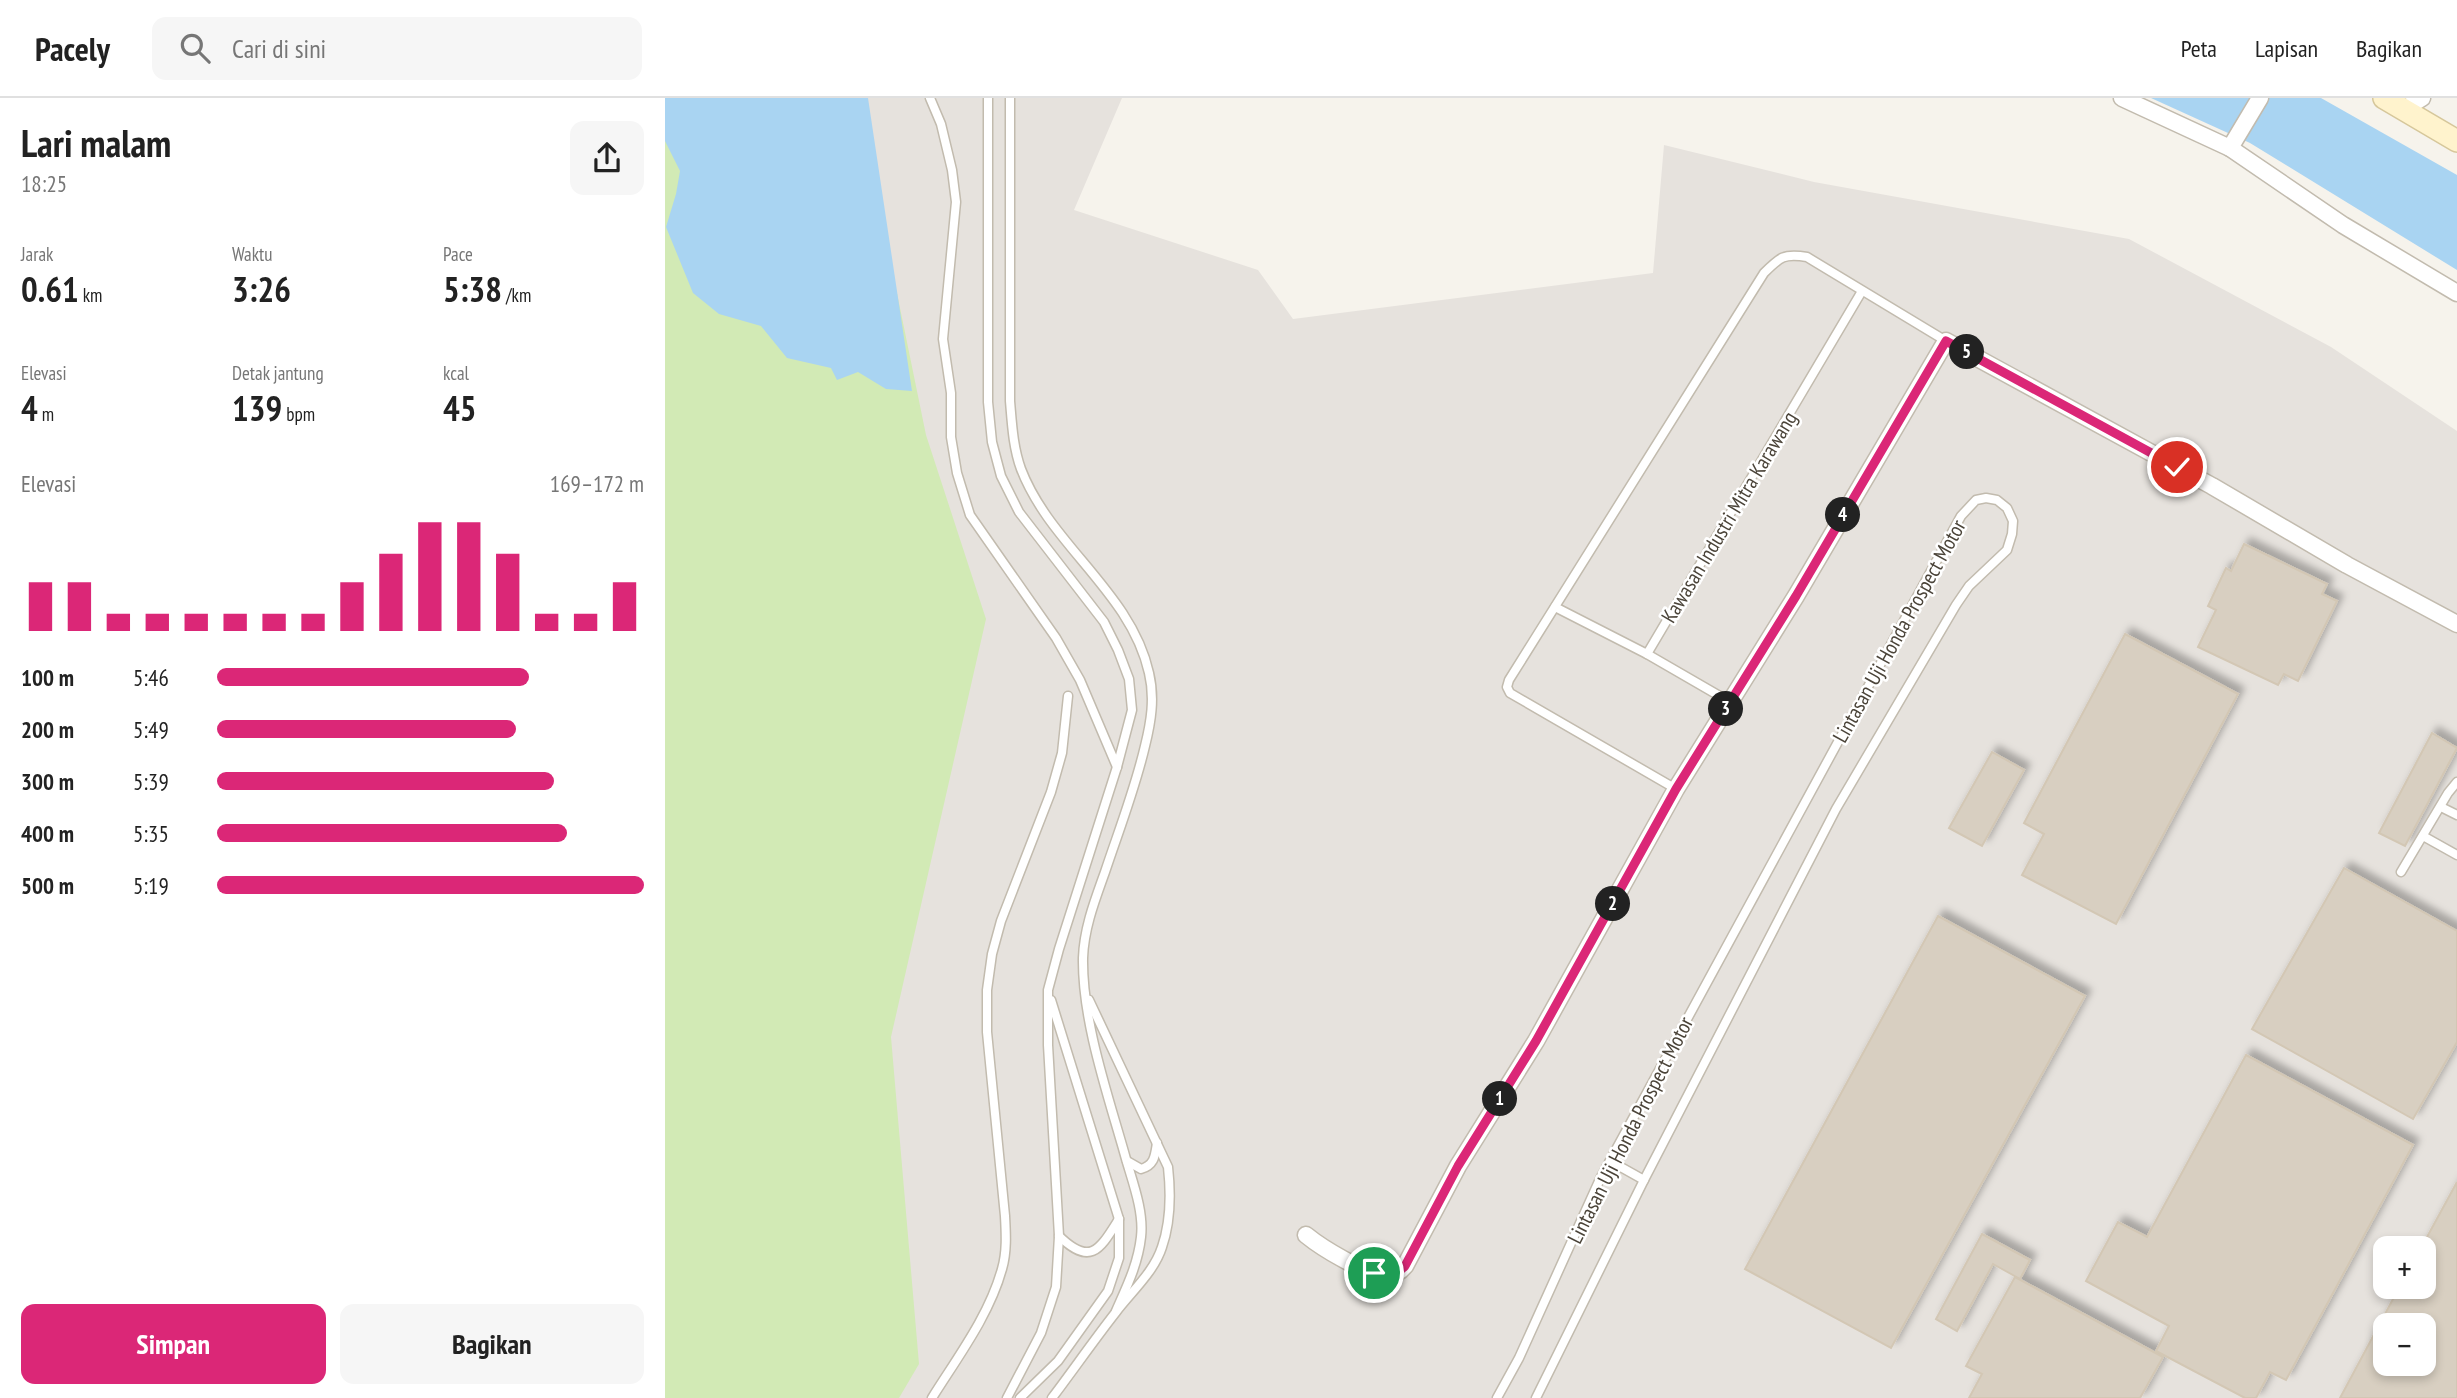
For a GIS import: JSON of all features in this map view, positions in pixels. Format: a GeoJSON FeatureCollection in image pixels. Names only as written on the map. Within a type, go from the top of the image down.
{"type":"FeatureCollection","features":[{"type":"Feature","properties":{"kind":"street"},"geometry":{"type":"LineString","coordinates":[[2122,98],[2233,144],[2351,231],[2457,293]]}},
{"type":"Feature","properties":{"kind":"street"},"geometry":{"type":"LineString","coordinates":[[2233,144],[2260,98]]}},
{"type":"Feature","properties":{"kind":"street"},"geometry":{"type":"LineString","coordinates":[[2384,98],[2413,104],[2457,141]]}},
{"type":"Feature","properties":{"kind":"street"},"geometry":{"type":"LineString","coordinates":[[1305,1235],[1336,1256],[1374,1273],[1398,1273],[1405,1266],[1458,1166],[1536,1041],[1676,789],[1796,596],[1946,341],[2457,624]]}},
{"type":"Feature","properties":{"kind":"lane"},"geometry":{"type":"LineString","coordinates":[[930,98],[941,124],[952,170],[956,202],[943,339],[951,393],[951,437],[957,473],[970,515],[1056,638],[1080,680],[1117,767]]}},
{"type":"Feature","properties":{"kind":"lane"},"geometry":{"type":"LineString","coordinates":[[988,98],[988,402],[992,442],[1001,476],[1019,512],[1104,622],[1129,679],[1132,710],[1048,990],[1048,1045],[1059,1237],[1056,1287],[1041,1333],[1007,1398]]}},
{"type":"Feature","properties":{"kind":"lane"},"geometry":{"type":"LineString","coordinates":[[1010,98],[1010,401],[1013,439],[1021,468],[1037,501],[1122,611],[1138,641],[1150,674],[1153,713],[1138,775],[1087,925],[1083,956],[1084,988],[1098,1056],[1137,1196],[1142,1233],[1137,1265],[1116,1311]]}},
{"type":"Feature","properties":{"kind":"lane"},"geometry":{"type":"LineString","coordinates":[[1676,789],[1510,693],[1507,687],[1509,680],[1764,273],[1778,259],[1790,254],[1807,257],[1946,341]]}},
{"type":"Feature","properties":{"kind":"lane","name":"Kawasan Industri Mitra Karawang"},"geometry":{"type":"LineString","coordinates":[[1647,654],[1862,291]]}},
{"type":"Feature","properties":{"kind":"lane","name":"Lintasan Uji Honda Prospect Motor"},"geometry":{"type":"LineString","coordinates":[[1497,1398],[1519,1358],[1610,1161],[1961,516],[1976,500],[1997,500],[2007,508],[2013,521],[2007,550],[1969,586],[1956,605],[1836,809],[1644,1180],[1536,1398]]}},
{"type":"Feature","properties":{"kind":"lane"},"geometry":{"type":"LineString","coordinates":[[1555,607],[1647,654],[1730,702]]}},
{"type":"Feature","properties":{"kind":"lane"},"geometry":{"type":"LineString","coordinates":[[932,1398],[994,1294],[1002,1268],[1006,1243],[1005,1216],[987,1032],[987,990],[992,954],[1001,921],[1051,792],[1062,753],[1068,696]]}},
{"type":"Feature","properties":{"kind":"lane"},"geometry":{"type":"LineString","coordinates":[[2401,872],[2457,782]]}},
{"type":"Feature","properties":{"kind":"lane"},"geometry":{"type":"LineString","coordinates":[[2441,807],[2457,815]]}},
{"type":"Feature","properties":{"kind":"lane"},"geometry":{"type":"LineString","coordinates":[[2423,836],[2457,855]]}},
{"type":"Feature","properties":{"kind":"lane"},"geometry":{"type":"LineString","coordinates":[[1052,1398],[1116,1311],[1151,1270],[1162,1248],[1169,1220],[1171,1193],[1168,1167],[1084,988]]}},
{"type":"Feature","properties":{"kind":"lane"},"geometry":{"type":"LineString","coordinates":[[1020,1398],[1058,1361],[1108,1291],[1119,1258],[1119,1219],[1048,990]]}},
{"type":"Feature","properties":{"kind":"lane"},"geometry":{"type":"LineString","coordinates":[[1127,1161],[1141,1169],[1149,1167],[1155,1159],[1157,1143]]}},
{"type":"Feature","properties":{"kind":"lane"},"geometry":{"type":"LineString","coordinates":[[1610,1161],[1644,1180]]}},
{"type":"Feature","properties":{"kind":"lane"},"geometry":{"type":"LineString","coordinates":[[1059,1237],[1072,1249],[1086,1253],[1101,1247],[1119,1219]]}},
{"type":"Feature","properties":{"kind":"shaded area"},"geometry":{"type":"Polygon","coordinates":[[[665,98],[1122,98],[1074,210],[1258,270],[1293,319],[1653,273],[1664,145],[1814,182],[2129,239],[2331,347],[2457,431],[2457,1398],[665,1398],[665,98]]]}},
{"type":"Feature","properties":{"kind":"green space"},"geometry":{"type":"Polygon","coordinates":[[[665,98],[857,98],[926,435],[986,619],[891,1037],[919,1364],[899,1398],[665,1398],[665,98]]]}},
{"type":"Feature","properties":{"kind":"water"},"geometry":{"type":"Polygon","coordinates":[[[665,98],[868,98],[912,391],[886,389],[858,372],[837,380],[831,368],[787,358],[761,326],[719,314],[693,293],[666,227],[680,171],[665,141],[665,98]]]}},
{"type":"Feature","properties":{"kind":"water"},"geometry":{"type":"Polygon","coordinates":[[[2151,98],[2321,98],[2457,175],[2457,270],[2250,143],[2151,98]]]}},
{"type":"Feature","properties":{"kind":"building"},"geometry":{"type":"Polygon","coordinates":[[[2244,544],[2327,584],[2322,594],[2337,601],[2298,681],[2284,674],[2278,685],[2198,647],[2216,610],[2208,606],[2226,568],[2231,571],[2244,544]]]}},
{"type":"Feature","properties":{"kind":"building"},"geometry":{"type":"Polygon","coordinates":[[[2125,634],[2238,694],[2116,924],[2022,875],[2044,834],[2024,823],[2125,634]]]}},
{"type":"Feature","properties":{"kind":"building"},"geometry":{"type":"Polygon","coordinates":[[[2432,733],[2457,748],[2405,846],[2379,833],[2432,733]]]}},
{"type":"Feature","properties":{"kind":"building"},"geometry":{"type":"Polygon","coordinates":[[[1992,752],[2024,770],[1982,846],[1949,828],[1992,752]]]}},
{"type":"Feature","properties":{"kind":"building"},"geometry":{"type":"Polygon","coordinates":[[[2344,868],[2457,931],[2457,1042],[2413,1119],[2252,1029],[2344,868]]]}},
{"type":"Feature","properties":{"kind":"building"},"geometry":{"type":"Polygon","coordinates":[[[1938,916],[2085,996],[1891,1348],[1745,1269],[1938,916]]]}},
{"type":"Feature","properties":{"kind":"building"},"geometry":{"type":"Polygon","coordinates":[[[2246,1055],[2413,1145],[2286,1380],[2270,1372],[2256,1398],[2245,1398],[2156,1351],[2169,1326],[2086,1281],[2118,1222],[2147,1237],[2246,1055]]]}},
{"type":"Feature","properties":{"kind":"building"},"geometry":{"type":"Polygon","coordinates":[[[2457,1182],[2457,1398],[2340,1398],[2373,1336],[2373,1376],[2436,1376],[2436,1313],[2386,1313],[2393,1299],[2436,1299],[2436,1236],[2428,1236],[2457,1182]]]}},
{"type":"Feature","properties":{"kind":"building"},"geometry":{"type":"Polygon","coordinates":[[[1982,1234],[2030,1260],[2020,1279],[1993,1264],[1957,1331],[1936,1319],[1982,1234]]]}},
{"type":"Feature","properties":{"kind":"building"},"geometry":{"type":"Polygon","coordinates":[[[2015,1277],[2163,1357],[2140,1398],[1969,1398],[1982,1374],[1966,1366],[2015,1277]]]}},
{"type":"Feature","properties":{"kind":"route"},"geometry":{"type":"LineString","coordinates":[[1374,1273],[1398,1273],[1405,1266],[1458,1166],[1536,1041],[1676,789],[1796,596],[1946,341],[2177,467]]}}]}
